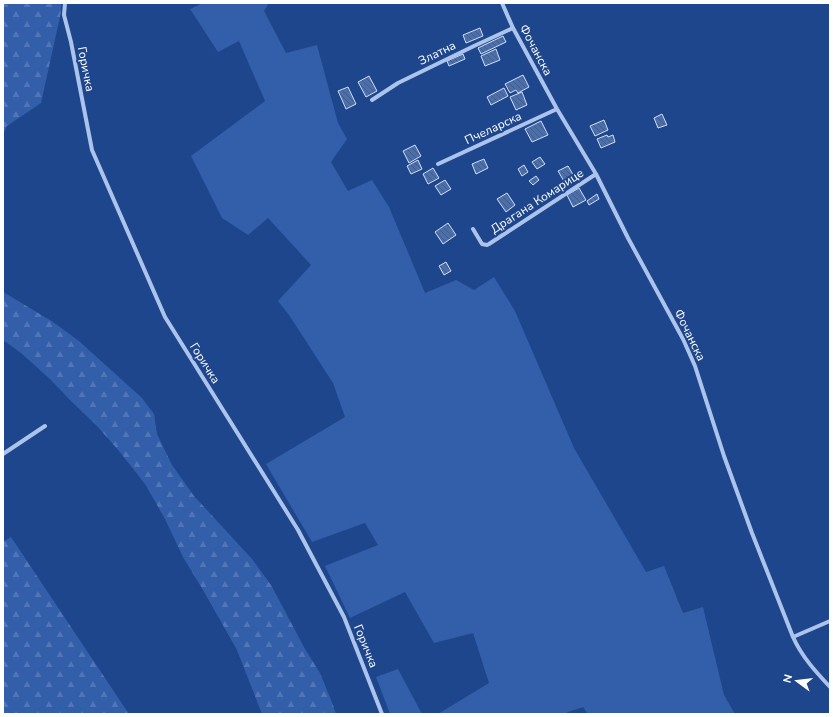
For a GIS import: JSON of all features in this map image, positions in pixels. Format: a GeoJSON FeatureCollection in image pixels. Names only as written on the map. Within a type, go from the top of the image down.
{"type":"FeatureCollection","features":[{"type":"Feature","properties":{"kind":"street","name":"Горичка"},"geometry":{"type":"LineString","coordinates":[[64,3],[64,15],[71,42],[92,150],[165,317],[298,530],[312,555],[344,617],[382,714]]}},
{"type":"Feature","properties":{"kind":"street","name":"Фочанска"},"geometry":{"type":"LineString","coordinates":[[502,3],[513,28],[557,109],[596,174],[628,238],[683,339],[695,366],[724,456],[755,540],[793,637],[805,658],[830,688]]}},
{"type":"Feature","properties":{"kind":"street","name":"Златна"},"geometry":{"type":"LineString","coordinates":[[372,100],[398,83],[513,28]]}},
{"type":"Feature","properties":{"kind":"street","name":"Пчеларска"},"geometry":{"type":"LineString","coordinates":[[438,164],[557,109]]}},
{"type":"Feature","properties":{"kind":"street","name":"Драгана Комарице"},"geometry":{"type":"LineString","coordinates":[[473,229],[482,244],[487,245],[596,174]]}},
{"type":"Feature","properties":{"kind":"street"},"geometry":{"type":"LineString","coordinates":[[3,454],[45,426]]}},
{"type":"Feature","properties":{"kind":"street"},"geometry":{"type":"LineString","coordinates":[[793,637],[830,621]]}},
{"type":"Feature","properties":{"kind":"green space"},"geometry":{"type":"Polygon","coordinates":[[[3,3],[61,3],[61,12],[41,103],[7,126],[3,134],[3,3]]]}},
{"type":"Feature","properties":{"kind":"green space"},"geometry":{"type":"Polygon","coordinates":[[[203,3],[269,3],[264,11],[286,53],[317,45],[338,123],[347,139],[331,162],[348,191],[372,180],[389,207],[425,293],[456,280],[474,290],[494,277],[515,311],[574,448],[646,572],[664,566],[683,613],[703,607],[724,695],[735,714],[588,714],[583,707],[564,714],[438,714],[489,683],[473,633],[434,643],[405,592],[350,618],[325,566],[378,545],[365,523],[312,542],[266,464],[345,417],[333,383],[289,315],[278,301],[311,265],[268,218],[248,235],[222,218],[191,156],[265,101],[239,41],[218,52],[190,9],[203,3]]]}},
{"type":"Feature","properties":{"kind":"green space"},"geometry":{"type":"Polygon","coordinates":[[[3,290],[5,293],[53,322],[79,341],[142,398],[154,414],[157,434],[172,465],[194,496],[252,559],[271,585],[305,649],[320,673],[336,714],[262,714],[237,650],[183,557],[165,519],[145,484],[96,425],[50,379],[21,353],[3,340],[3,290]]]}},
{"type":"Feature","properties":{"kind":"green space"},"geometry":{"type":"Polygon","coordinates":[[[11,537],[129,714],[3,714],[3,542],[11,537]]]}},
{"type":"Feature","properties":{"kind":"green space"},"geometry":{"type":"Polygon","coordinates":[[[398,669],[422,714],[390,714],[376,677],[398,669]]]}},
{"type":"Feature","properties":{"kind":"building"},"geometry":{"type":"Polygon","coordinates":[[[480,28],[483,36],[466,43],[463,35],[480,28]]]}},
{"type":"Feature","properties":{"kind":"building"},"geometry":{"type":"Polygon","coordinates":[[[503,36],[506,42],[481,54],[478,48],[503,36]]]}},
{"type":"Feature","properties":{"kind":"building"},"geometry":{"type":"Polygon","coordinates":[[[496,49],[500,60],[485,66],[481,56],[496,49]]]}},
{"type":"Feature","properties":{"kind":"building"},"geometry":{"type":"Polygon","coordinates":[[[463,54],[465,59],[449,66],[447,61],[463,54]]]}},
{"type":"Feature","properties":{"kind":"building"},"geometry":{"type":"Polygon","coordinates":[[[523,75],[529,87],[518,93],[516,90],[510,93],[505,84],[523,75]]]}},
{"type":"Feature","properties":{"kind":"building"},"geometry":{"type":"Polygon","coordinates":[[[369,76],[377,91],[366,97],[358,82],[369,76]]]}},
{"type":"Feature","properties":{"kind":"building"},"geometry":{"type":"Polygon","coordinates":[[[348,87],[356,104],[346,109],[338,91],[348,87]]]}},
{"type":"Feature","properties":{"kind":"building"},"geometry":{"type":"Polygon","coordinates":[[[504,88],[508,96],[491,105],[487,97],[504,88]]]}},
{"type":"Feature","properties":{"kind":"building"},"geometry":{"type":"Polygon","coordinates":[[[522,92],[527,105],[516,110],[510,97],[522,92]]]}},
{"type":"Feature","properties":{"kind":"building"},"geometry":{"type":"Polygon","coordinates":[[[662,114],[667,125],[658,128],[654,118],[662,114]]]}},
{"type":"Feature","properties":{"kind":"building"},"geometry":{"type":"Polygon","coordinates":[[[604,120],[608,130],[595,136],[590,126],[604,120]]]}},
{"type":"Feature","properties":{"kind":"building"},"geometry":{"type":"Polygon","coordinates":[[[541,121],[548,135],[532,142],[525,129],[541,121]]]}},
{"type":"Feature","properties":{"kind":"building"},"geometry":{"type":"Polygon","coordinates":[[[607,135],[608,137],[613,135],[615,142],[601,148],[597,139],[607,135]]]}},
{"type":"Feature","properties":{"kind":"building"},"geometry":{"type":"Polygon","coordinates":[[[415,145],[421,156],[409,163],[403,151],[415,145]]]}},
{"type":"Feature","properties":{"kind":"building"},"geometry":{"type":"Polygon","coordinates":[[[540,157],[545,164],[537,169],[532,162],[540,157]]]}},
{"type":"Feature","properties":{"kind":"building"},"geometry":{"type":"Polygon","coordinates":[[[484,159],[488,168],[476,174],[472,164],[484,159]]]}},
{"type":"Feature","properties":{"kind":"building"},"geometry":{"type":"Polygon","coordinates":[[[418,160],[422,169],[411,174],[407,166],[418,160]]]}},
{"type":"Feature","properties":{"kind":"building"},"geometry":{"type":"Polygon","coordinates":[[[524,165],[528,172],[522,176],[518,169],[524,165]]]}},
{"type":"Feature","properties":{"kind":"building"},"geometry":{"type":"Polygon","coordinates":[[[568,166],[575,178],[565,183],[558,171],[568,166]]]}},
{"type":"Feature","properties":{"kind":"building"},"geometry":{"type":"Polygon","coordinates":[[[433,168],[439,178],[428,184],[423,174],[433,168]]]}},
{"type":"Feature","properties":{"kind":"building"},"geometry":{"type":"Polygon","coordinates":[[[536,176],[539,180],[533,185],[529,181],[536,176]]]}},
{"type":"Feature","properties":{"kind":"building"},"geometry":{"type":"Polygon","coordinates":[[[445,180],[451,189],[441,195],[435,186],[445,180]]]}},
{"type":"Feature","properties":{"kind":"building"},"geometry":{"type":"Polygon","coordinates":[[[579,188],[586,200],[573,207],[567,195],[579,188]]]}},
{"type":"Feature","properties":{"kind":"building"},"geometry":{"type":"Polygon","coordinates":[[[507,193],[515,205],[506,212],[497,199],[507,193]]]}},
{"type":"Feature","properties":{"kind":"building"},"geometry":{"type":"Polygon","coordinates":[[[597,194],[599,199],[589,205],[587,201],[597,194]]]}},
{"type":"Feature","properties":{"kind":"building"},"geometry":{"type":"Polygon","coordinates":[[[448,223],[456,235],[443,244],[435,232],[448,223]]]}},
{"type":"Feature","properties":{"kind":"building"},"geometry":{"type":"Polygon","coordinates":[[[446,262],[451,271],[444,275],[439,266],[446,262]]]}}]}
